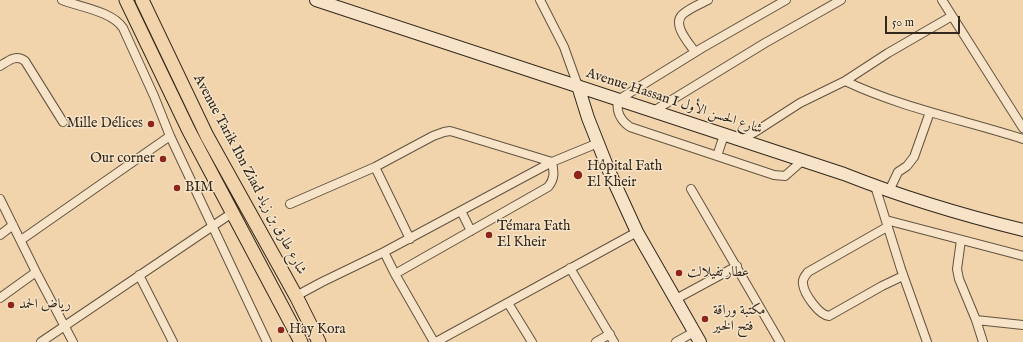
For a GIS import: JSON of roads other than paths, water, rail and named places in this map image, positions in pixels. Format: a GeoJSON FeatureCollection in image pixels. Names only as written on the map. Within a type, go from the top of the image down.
{"type":"FeatureCollection","features":[{"type":"Feature","properties":{"kind":"main road"},"geometry":{"type":"LineString","coordinates":[[126,0],[190,131],[301,342]]}},
{"type":"Feature","properties":{"kind":"main road","name":"Avenue Tarik Ibn Ziad شارع طارق بن زياد"},"geometry":{"type":"LineString","coordinates":[[142,0],[207,136],[296,296],[319,342]]}},
{"type":"Feature","properties":{"kind":"main road","name":"Avenue Hassan I شارع الحسن الأول"},"geometry":{"type":"LineString","coordinates":[[316,0],[578,86],[652,112],[802,160],[890,191],[977,218],[1023,230]]}},
{"type":"Feature","properties":{"kind":"main road"},"geometry":{"type":"LineString","coordinates":[[578,86],[588,118],[618,191],[637,232],[697,337]]}},
{"type":"Feature","properties":{"kind":"street"},"geometry":{"type":"LineString","coordinates":[[62,0],[108,16],[120,23],[148,82],[170,136],[267,342]]}},
{"type":"Feature","properties":{"kind":"street"},"geometry":{"type":"LineString","coordinates":[[540,0],[564,46],[578,86]]}},
{"type":"Feature","properties":{"kind":"street"},"geometry":{"type":"LineString","coordinates":[[695,52],[682,33],[679,24],[680,19],[682,14],[708,0]]}},
{"type":"Feature","properties":{"kind":"street"},"geometry":{"type":"LineString","coordinates":[[786,0],[695,52],[618,100],[618,113],[624,122],[630,127],[774,175],[785,176],[802,160]]}},
{"type":"Feature","properties":{"kind":"street"},"geometry":{"type":"LineString","coordinates":[[942,0],[1023,128]]}},
{"type":"Feature","properties":{"kind":"street"},"geometry":{"type":"LineString","coordinates":[[652,112],[836,1]]}},
{"type":"Feature","properties":{"kind":"street"},"geometry":{"type":"LineString","coordinates":[[740,140],[800,104],[846,81],[888,52],[952,16]]}},
{"type":"Feature","properties":{"kind":"street"},"geometry":{"type":"LineString","coordinates":[[0,66],[15,58],[20,58],[25,61],[63,122]]}},
{"type":"Feature","properties":{"kind":"street"},"geometry":{"type":"LineString","coordinates":[[846,81],[863,89],[930,112],[990,128],[1023,139]]}},
{"type":"Feature","properties":{"kind":"street"},"geometry":{"type":"LineString","coordinates":[[890,191],[898,172],[907,166],[914,157],[930,112]]}},
{"type":"Feature","properties":{"kind":"street"},"geometry":{"type":"LineString","coordinates":[[290,204],[375,167],[432,136],[444,132],[450,132],[552,162]]}},
{"type":"Feature","properties":{"kind":"street"},"geometry":{"type":"LineString","coordinates":[[717,156],[724,135]]}},
{"type":"Feature","properties":{"kind":"street"},"geometry":{"type":"LineString","coordinates":[[21,240],[170,136]]}},
{"type":"Feature","properties":{"kind":"street"},"geometry":{"type":"LineString","coordinates":[[296,296],[384,252],[552,162],[598,142]]}},
{"type":"Feature","properties":{"kind":"street"},"geometry":{"type":"LineString","coordinates":[[395,274],[548,187],[554,173],[552,162]]}},
{"type":"Feature","properties":{"kind":"street"},"geometry":{"type":"LineString","coordinates":[[375,167],[410,238]]}},
{"type":"Feature","properties":{"kind":"street"},"geometry":{"type":"LineString","coordinates":[[875,186],[903,276],[927,342]]}},
{"type":"Feature","properties":{"kind":"street"},"geometry":{"type":"LineString","coordinates":[[691,189],[780,342]]}},
{"type":"Feature","properties":{"kind":"street"},"geometry":{"type":"LineString","coordinates":[[0,199],[73,342]]}},
{"type":"Feature","properties":{"kind":"street"},"geometry":{"type":"LineString","coordinates":[[461,211],[471,231]]}},
{"type":"Feature","properties":{"kind":"street"},"geometry":{"type":"LineString","coordinates":[[41,342],[232,213]]}},
{"type":"Feature","properties":{"kind":"street"},"geometry":{"type":"LineString","coordinates":[[903,276],[829,316],[822,314],[816,309],[803,284],[804,278],[808,272],[887,224],[961,240],[1023,256]]}},
{"type":"Feature","properties":{"kind":"street"},"geometry":{"type":"LineString","coordinates":[[0,235],[13,225]]}},
{"type":"Feature","properties":{"kind":"street"},"geometry":{"type":"LineString","coordinates":[[384,252],[395,274],[435,342],[637,232]]}},
{"type":"Feature","properties":{"kind":"street"},"geometry":{"type":"LineString","coordinates":[[961,240],[957,269],[959,279],[976,320],[983,342]]}},
{"type":"Feature","properties":{"kind":"street"},"geometry":{"type":"LineString","coordinates":[[676,299],[737,266]]}},
{"type":"Feature","properties":{"kind":"street"},"geometry":{"type":"LineString","coordinates":[[570,268],[614,342]]}},
{"type":"Feature","properties":{"kind":"street"},"geometry":{"type":"LineString","coordinates":[[0,298],[36,272]]}},
{"type":"Feature","properties":{"kind":"street"},"geometry":{"type":"LineString","coordinates":[[139,275],[173,342]]}},
{"type":"Feature","properties":{"kind":"street"},"geometry":{"type":"LineString","coordinates":[[508,303],[532,342]]}},
{"type":"Feature","properties":{"kind":"street"},"geometry":{"type":"LineString","coordinates":[[976,320],[1023,325]]}},
{"type":"Feature","properties":{"kind":"street"},"geometry":{"type":"LineString","coordinates":[[596,342],[610,334]]}},
{"type":"Feature","properties":{"kind":"street"},"geometry":{"type":"LineString","coordinates":[[676,342],[697,337]]}},
{"type":"Feature","properties":{"kind":"place","name":"Mille Délices"},"geometry":{"type":"Point","coordinates":[151,124]}},
{"type":"Feature","properties":{"kind":"place","name":"Our corner"},"geometry":{"type":"Point","coordinates":[163,159]}},
{"type":"Feature","properties":{"kind":"place","name":"Hôpital Fath El Kheir"},"geometry":{"type":"Point","coordinates":[578,175]}},
{"type":"Feature","properties":{"kind":"place","name":"BIM"},"geometry":{"type":"Point","coordinates":[177,188]}},
{"type":"Feature","properties":{"kind":"place","name":"Témara Fath El Kheir"},"geometry":{"type":"Point","coordinates":[489,235]}},
{"type":"Feature","properties":{"kind":"place","name":"عطار تفيلالت"},"geometry":{"type":"Point","coordinates":[679,273]}},
{"type":"Feature","properties":{"kind":"place","name":"رياض الحمد"},"geometry":{"type":"Point","coordinates":[11,305]}},
{"type":"Feature","properties":{"kind":"place","name":"مكتبة وراقة فتح الخير"},"geometry":{"type":"Point","coordinates":[705,319]}},
{"type":"Feature","properties":{"kind":"place","name":"Hay Kora"},"geometry":{"type":"Point","coordinates":[281,330]}}]}
